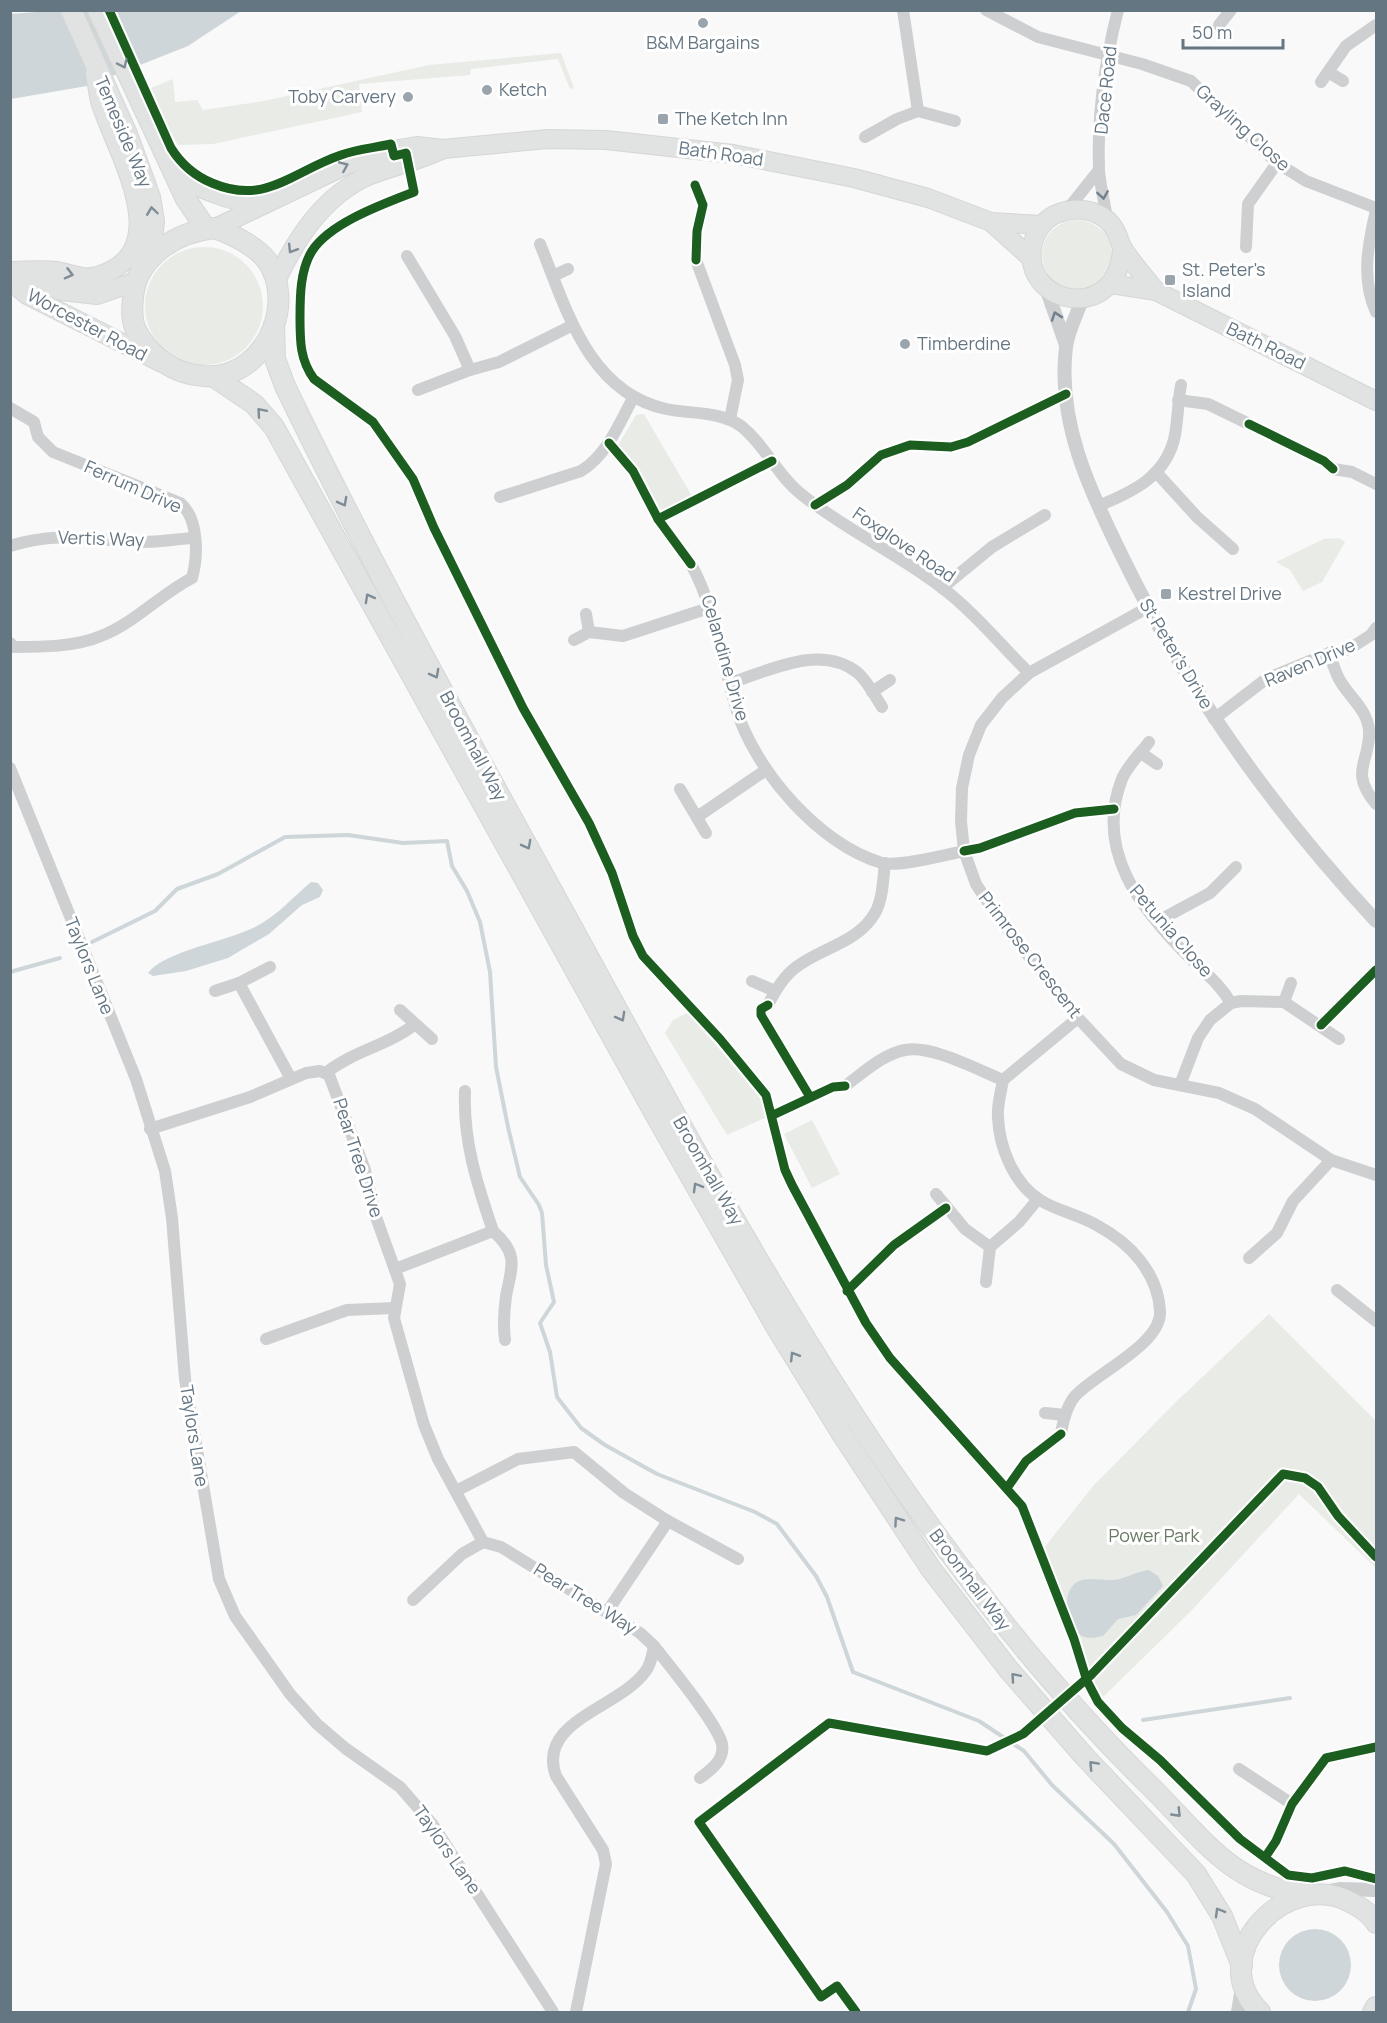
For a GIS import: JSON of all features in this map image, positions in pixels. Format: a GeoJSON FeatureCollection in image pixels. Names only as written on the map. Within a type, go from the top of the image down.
{"type":"FeatureCollection","features":[{"type":"Feature","properties":{"kind":"highway","name":"Temeside Way"},"geometry":{"type":"LineString","coordinates":[[71,10],[91,55],[121,136],[150,197],[154,221],[150,259]]}},
{"type":"Feature","properties":{"kind":"highway","name":"Temeside Way"},"geometry":{"type":"LineString","coordinates":[[98,10],[186,199],[211,228]]}},
{"type":"Feature","properties":{"kind":"highway"},"geometry":{"type":"LineString","coordinates":[[211,228],[249,245],[267,260],[277,279],[279,309],[274,325],[259,352],[249,362],[233,372],[214,377],[184,373],[166,365],[143,343],[134,327],[132,309],[134,282],[150,259],[164,247],[193,232],[211,228]]}},
{"type":"Feature","properties":{"kind":"highway","name":"Broomhall Way"},"geometry":{"type":"LineString","coordinates":[[274,325],[275,359],[285,386],[372,557],[631,1035],[767,1275],[840,1393],[936,1538],[1027,1655],[1072,1706],[1216,1855],[1257,1883],[1283,1892],[1345,1899],[1361,1907],[1377,1923]]}},
{"type":"Feature","properties":{"kind":"highway","name":"Broomhall Way"},"geometry":{"type":"LineString","coordinates":[[214,377],[254,404],[274,427],[731,1248],[778,1330],[891,1511],[931,1569],[1008,1670],[1196,1874],[1222,1916],[1243,1973],[1249,1998],[1260,2013]]}},
{"type":"Feature","properties":{"kind":"highway"},"geometry":{"type":"LineString","coordinates":[[1243,1973],[1248,1940],[1256,1926],[1276,1908],[1314,1894]]}},
{"type":"Feature","properties":{"kind":"highway"},"geometry":{"type":"LineString","coordinates":[[1373,2013],[1377,2007]]}},
{"type":"Feature","properties":{"kind":"main road"},"geometry":{"type":"LineString","coordinates":[[10,273],[56,271],[78,277],[96,276],[117,267],[126,258],[135,244],[138,215],[121,136]]}},
{"type":"Feature","properties":{"kind":"main road","name":"Bath Road"},"geometry":{"type":"LineString","coordinates":[[211,228],[349,164],[392,150],[417,146],[443,148],[548,139],[606,140],[733,154],[854,178],[928,198],[991,222],[1042,225]]}},
{"type":"Feature","properties":{"kind":"main road","name":"Bath Road"},"geometry":{"type":"LineString","coordinates":[[277,279],[305,229],[335,196],[366,177],[424,159],[443,148]]}},
{"type":"Feature","properties":{"kind":"main road"},"geometry":{"type":"LineString","coordinates":[[173,173],[209,193],[227,199],[263,205]]}},
{"type":"Feature","properties":{"kind":"main road"},"geometry":{"type":"LineString","coordinates":[[1031,258],[1033,242],[1042,225],[1054,214],[1068,209],[1084,209],[1107,220]]}},
{"type":"Feature","properties":{"kind":"main road","name":"Bath Road"},"geometry":{"type":"LineString","coordinates":[[1107,220],[1117,232],[1122,246],[1156,291]]}},
{"type":"Feature","properties":{"kind":"main road","name":"Bath Road"},"geometry":{"type":"LineString","coordinates":[[991,222],[1031,258],[1036,275],[1046,288]]}},
{"type":"Feature","properties":{"kind":"main road"},"geometry":{"type":"LineString","coordinates":[[1046,288],[1067,299],[1082,300],[1099,294],[1111,284],[1122,262],[1122,246]]}},
{"type":"Feature","properties":{"kind":"main road","name":"Worcester Road"},"geometry":{"type":"LineString","coordinates":[[10,273],[62,291],[97,295],[134,282]]}},
{"type":"Feature","properties":{"kind":"main road","name":"Worcester Road"},"geometry":{"type":"LineString","coordinates":[[10,282],[27,295],[166,365]]}},
{"type":"Feature","properties":{"kind":"main road","name":"Bath Road"},"geometry":{"type":"LineString","coordinates":[[1111,284],[1156,291],[1377,401]]}},
{"type":"Feature","properties":{"kind":"street"},"geometry":{"type":"LineString","coordinates":[[903,10],[918,111]]}},
{"type":"Feature","properties":{"kind":"street","name":"Grayling Close"},"geometry":{"type":"LineString","coordinates":[[986,10],[999,13],[1038,37],[1106,57],[1142,64],[1191,81],[1277,163],[1306,181],[1377,209]]}},
{"type":"Feature","properties":{"kind":"street","name":"Dace Road"},"geometry":{"type":"LineString","coordinates":[[1107,220],[1099,170],[1106,57],[1118,10]]}},
{"type":"Feature","properties":{"kind":"street"},"geometry":{"type":"LineString","coordinates":[[1219,25],[1231,10]]}},
{"type":"Feature","properties":{"kind":"street"},"geometry":{"type":"LineString","coordinates":[[1343,81],[1324,77],[1346,46],[1377,25]]}},
{"type":"Feature","properties":{"kind":"street"},"geometry":{"type":"LineString","coordinates":[[865,137],[897,119],[918,111],[955,121]]}},
{"type":"Feature","properties":{"kind":"street"},"geometry":{"type":"LineString","coordinates":[[1246,247],[1248,204],[1277,163]]}},
{"type":"Feature","properties":{"kind":"street"},"geometry":{"type":"LineString","coordinates":[[1068,209],[1099,170]]}},
{"type":"Feature","properties":{"kind":"street"},"geometry":{"type":"LineString","coordinates":[[1377,209],[1366,259],[1369,288],[1377,312]]}},
{"type":"Feature","properties":{"kind":"street"},"geometry":{"type":"LineString","coordinates":[[540,244],[573,325],[589,355],[613,384],[633,398],[666,409],[730,419],[738,380],[735,365],[696,260]]}},
{"type":"Feature","properties":{"kind":"street"},"geometry":{"type":"LineString","coordinates":[[407,256],[450,326],[470,370]]}},
{"type":"Feature","properties":{"kind":"street"},"geometry":{"type":"LineString","coordinates":[[553,276],[568,269]]}},
{"type":"Feature","properties":{"kind":"street","name":"St Peter's Drive"},"geometry":{"type":"LineString","coordinates":[[1046,288],[1066,345],[1066,393],[1073,442],[1098,506],[1147,608],[1214,719],[1325,865],[1377,921]]}},
{"type":"Feature","properties":{"kind":"street","name":"St Peter's Drive"},"geometry":{"type":"LineString","coordinates":[[1066,345],[1082,300]]}},
{"type":"Feature","properties":{"kind":"street"},"geometry":{"type":"LineString","coordinates":[[418,390],[470,370],[499,362],[573,325]]}},
{"type":"Feature","properties":{"kind":"street"},"geometry":{"type":"LineString","coordinates":[[1098,506],[1133,492],[1156,472],[1172,445],[1181,385]]}},
{"type":"Feature","properties":{"kind":"street"},"geometry":{"type":"LineString","coordinates":[[500,497],[591,466],[609,443],[633,398]]}},
{"type":"Feature","properties":{"kind":"street"},"geometry":{"type":"LineString","coordinates":[[1179,400],[1208,404],[1249,424]]}},
{"type":"Feature","properties":{"kind":"street","name":"Ferrum Drive"},"geometry":{"type":"LineString","coordinates":[[10,408],[34,423],[38,437],[53,453],[180,503],[187,509],[191,518],[196,563],[192,578],[171,589],[117,628],[102,636],[80,642],[34,647],[14,647],[10,644]]}},
{"type":"Feature","properties":{"kind":"street","name":"Foxglove Road"},"geometry":{"type":"LineString","coordinates":[[730,419],[757,442],[789,485],[942,588],[1029,673]]}},
{"type":"Feature","properties":{"kind":"street"},"geometry":{"type":"LineString","coordinates":[[1333,469],[1352,472],[1377,484]]}},
{"type":"Feature","properties":{"kind":"street"},"geometry":{"type":"LineString","coordinates":[[1156,472],[1197,517],[1233,549]]}},
{"type":"Feature","properties":{"kind":"street"},"geometry":{"type":"LineString","coordinates":[[942,588],[992,547],[1045,515]]}},
{"type":"Feature","properties":{"kind":"street","name":"Vertis Way"},"geometry":{"type":"LineString","coordinates":[[10,546],[46,537],[73,535],[143,542],[194,538]]}},
{"type":"Feature","properties":{"kind":"street","name":"Celandine Drive"},"geometry":{"type":"LineString","coordinates":[[691,564],[704,588],[737,710],[766,770],[791,800],[825,832],[855,851],[885,863]]}},
{"type":"Feature","properties":{"kind":"street"},"geometry":{"type":"LineString","coordinates":[[574,640],[588,632],[623,636],[709,608]]}},
{"type":"Feature","properties":{"kind":"street","name":"Primrose Crescent"},"geometry":{"type":"LineString","coordinates":[[1147,608],[1029,673],[1002,698],[981,725],[969,755],[962,788],[964,851],[976,884],[996,915],[1078,1018],[1121,1064],[1154,1080],[1219,1093],[1255,1109],[1331,1160],[1377,1175]]}},
{"type":"Feature","properties":{"kind":"street"},"geometry":{"type":"LineString","coordinates":[[586,614],[588,632]]}},
{"type":"Feature","properties":{"kind":"street","name":"Raven Drive"},"geometry":{"type":"LineString","coordinates":[[1214,719],[1266,679],[1329,653],[1349,649],[1377,628]]}},
{"type":"Feature","properties":{"kind":"street"},"geometry":{"type":"LineString","coordinates":[[1329,653],[1339,679],[1364,712],[1369,732],[1361,773],[1368,794],[1377,804]]}},
{"type":"Feature","properties":{"kind":"street"},"geometry":{"type":"LineString","coordinates":[[730,683],[808,659],[822,658],[836,661],[860,674],[882,707]]}},
{"type":"Feature","properties":{"kind":"street"},"geometry":{"type":"LineString","coordinates":[[872,692],[890,680]]}},
{"type":"Feature","properties":{"kind":"street","name":"Petunia Close"},"geometry":{"type":"LineString","coordinates":[[1149,742],[1123,777],[1114,809],[1115,847],[1126,879],[1187,956],[1222,988],[1232,1003]]}},
{"type":"Feature","properties":{"kind":"street"},"geometry":{"type":"LineString","coordinates":[[1141,753],[1157,765]]}},
{"type":"Feature","properties":{"kind":"street","name":"Taylors Lane"},"geometry":{"type":"LineString","coordinates":[[10,768],[136,1079],[150,1130],[165,1171],[172,1218],[185,1379],[213,1559],[235,1616],[284,1686],[317,1724],[345,1748],[400,1787],[433,1825],[553,2013]]}},
{"type":"Feature","properties":{"kind":"street"},"geometry":{"type":"LineString","coordinates":[[697,817],[766,770]]}},
{"type":"Feature","properties":{"kind":"street"},"geometry":{"type":"LineString","coordinates":[[680,789],[706,833]]}},
{"type":"Feature","properties":{"kind":"street"},"geometry":{"type":"LineString","coordinates":[[768,1005],[775,991],[794,968],[836,946],[866,925],[876,912],[882,890],[885,863],[964,851]]}},
{"type":"Feature","properties":{"kind":"street"},"geometry":{"type":"LineString","coordinates":[[1158,921],[1210,893],[1236,867]]}},
{"type":"Feature","properties":{"kind":"street"},"geometry":{"type":"LineString","coordinates":[[215,991],[239,983],[270,967]]}},
{"type":"Feature","properties":{"kind":"street"},"geometry":{"type":"LineString","coordinates":[[753,981],[775,991]]}},
{"type":"Feature","properties":{"kind":"street"},"geometry":{"type":"LineString","coordinates":[[239,983],[291,1079]]}},
{"type":"Feature","properties":{"kind":"street"},"geometry":{"type":"LineString","coordinates":[[1284,1002],[1291,983]]}},
{"type":"Feature","properties":{"kind":"street"},"geometry":{"type":"LineString","coordinates":[[1180,1085],[1198,1038],[1210,1020],[1232,1003],[1248,1000],[1284,1002],[1339,1039]]}},
{"type":"Feature","properties":{"kind":"street"},"geometry":{"type":"LineString","coordinates":[[400,1010],[432,1039]]}},
{"type":"Feature","properties":{"kind":"street"},"geometry":{"type":"LineString","coordinates":[[1061,1434],[1065,1415],[1075,1397],[1133,1351],[1154,1330],[1160,1312],[1153,1278],[1135,1253],[1099,1226],[1038,1199],[1015,1174],[1002,1148],[998,1116],[1003,1080],[1078,1018]]}},
{"type":"Feature","properties":{"kind":"street"},"geometry":{"type":"LineString","coordinates":[[150,1130],[250,1096],[306,1073],[326,1072],[345,1059],[399,1037],[414,1024]]}},
{"type":"Feature","properties":{"kind":"street"},"geometry":{"type":"LineString","coordinates":[[844,1086],[885,1057],[906,1049],[948,1058],[1003,1080]]}},
{"type":"Feature","properties":{"kind":"street","name":"Pear Tree Drive"},"geometry":{"type":"LineString","coordinates":[[326,1072],[331,1077],[365,1170],[376,1217],[400,1284],[394,1318],[424,1425],[438,1459],[483,1542]]}},
{"type":"Feature","properties":{"kind":"street"},"geometry":{"type":"LineString","coordinates":[[465,1091],[464,1119],[469,1155],[493,1231],[508,1247],[513,1269],[506,1296],[503,1323],[505,1340]]}},
{"type":"Feature","properties":{"kind":"street"},"geometry":{"type":"LineString","coordinates":[[1249,1257],[1277,1233],[1293,1201],[1331,1160]]}},
{"type":"Feature","properties":{"kind":"street"},"geometry":{"type":"LineString","coordinates":[[936,1194],[965,1229],[990,1247]]}},
{"type":"Feature","properties":{"kind":"street"},"geometry":{"type":"LineString","coordinates":[[986,1282],[990,1247],[1019,1222],[1038,1199]]}},
{"type":"Feature","properties":{"kind":"street"},"geometry":{"type":"LineString","coordinates":[[395,1269],[493,1231]]}},
{"type":"Feature","properties":{"kind":"street"},"geometry":{"type":"LineString","coordinates":[[1336,1290],[1377,1321]]}},
{"type":"Feature","properties":{"kind":"street"},"geometry":{"type":"LineString","coordinates":[[266,1339],[347,1310],[394,1308]]}},
{"type":"Feature","properties":{"kind":"street"},"geometry":{"type":"LineString","coordinates":[[1045,1413],[1065,1415]]}},
{"type":"Feature","properties":{"kind":"street"},"geometry":{"type":"LineString","coordinates":[[456,1491],[518,1459],[574,1452],[624,1493],[668,1521],[738,1559]]}},
{"type":"Feature","properties":{"kind":"street"},"geometry":{"type":"LineString","coordinates":[[606,1612],[668,1521]]}},
{"type":"Feature","properties":{"kind":"street"},"geometry":{"type":"LineString","coordinates":[[413,1600],[462,1554],[483,1542]]}},
{"type":"Feature","properties":{"kind":"street","name":"Pear Tree Way"},"geometry":{"type":"LineString","coordinates":[[483,1542],[501,1547],[640,1633],[654,1646],[646,1672],[634,1684],[562,1732],[553,1747],[551,1763],[556,1776],[603,1850],[606,1864],[576,2013]]}},
{"type":"Feature","properties":{"kind":"street"},"geometry":{"type":"LineString","coordinates":[[654,1646],[687,1688],[722,1744],[721,1755],[716,1766],[700,1778]]}},
{"type":"Feature","properties":{"kind":"street"},"geometry":{"type":"LineString","coordinates":[[1276,1841],[1292,1804],[1326,1758],[1377,1747]]}},
{"type":"Feature","properties":{"kind":"street"},"geometry":{"type":"LineString","coordinates":[[1239,1769],[1292,1804]]}},
{"type":"Feature","properties":{"kind":"street"},"geometry":{"type":"LineString","coordinates":[[1314,1894],[1341,1889],[1377,1890]]}},
{"type":"Feature","properties":{"kind":"street"},"geometry":{"type":"LineString","coordinates":[[1238,2013],[1243,1973]]}},
{"type":"Feature","properties":{"kind":"green space"},"geometry":{"type":"Polygon","coordinates":[[[561,53],[574,88],[570,89],[558,59],[471,69],[470,75],[359,84],[362,112],[213,144],[178,145],[144,91],[173,79],[175,102],[197,100],[203,110],[264,101],[429,65],[561,53]]]}},
{"type":"Feature","properties":{"kind":"green space"},"geometry":{"type":"Polygon","coordinates":[[[1077,220],[1090,223],[1102,230],[1109,242],[1112,255],[1109,268],[1102,280],[1090,287],[1077,290],[1064,287],[1052,280],[1045,268],[1042,255],[1045,242],[1052,230],[1064,223],[1077,220]]]}},
{"type":"Feature","properties":{"kind":"green space"},"geometry":{"type":"Polygon","coordinates":[[[204,247],[227,252],[246,264],[258,283],[263,306],[258,329],[246,348],[227,360],[204,365],[181,360],[162,348],[150,329],[145,306],[150,283],[162,264],[181,252],[204,247]]]}},
{"type":"Feature","properties":{"kind":"green space"},"geometry":{"type":"Polygon","coordinates":[[[644,414],[693,498],[658,511],[637,472],[617,447],[636,415],[644,414]]]}},
{"type":"Feature","properties":{"kind":"green space"},"geometry":{"type":"Polygon","coordinates":[[[1339,538],[1345,542],[1322,582],[1303,591],[1290,570],[1276,562],[1324,539],[1339,538]]]}},
{"type":"Feature","properties":{"kind":"green space"},"geometry":{"type":"Polygon","coordinates":[[[687,1013],[756,1089],[769,1116],[727,1135],[665,1033],[673,1020],[687,1013]]]}},
{"type":"Feature","properties":{"kind":"green space"},"geometry":{"type":"Polygon","coordinates":[[[812,1120],[840,1174],[812,1188],[784,1134],[812,1120]]]}},
{"type":"Feature","properties":{"kind":"green space","name":"Power Park"},"geometry":{"type":"Polygon","coordinates":[[[1269,1314],[1376,1421],[1376,1568],[1299,1494],[1192,1610],[1098,1702],[1044,1548],[1093,1486],[1179,1399],[1269,1314]]]}},
{"type":"Feature","properties":{"kind":"shaded area"},"geometry":{"type":"Polygon","coordinates":[[[63,10],[241,11],[188,46],[87,86],[11,99],[10,14],[63,10]]]}},
{"type":"Feature","properties":{"kind":"shaded area"},"geometry":{"type":"Polygon","coordinates":[[[311,882],[318,883],[323,890],[320,897],[302,905],[269,934],[228,958],[186,971],[153,976],[148,973],[168,958],[265,922],[311,882]]]}},
{"type":"Feature","properties":{"kind":"shaded area"},"geometry":{"type":"Polygon","coordinates":[[[1149,1570],[1158,1576],[1163,1586],[1136,1615],[1118,1619],[1103,1636],[1094,1638],[1084,1637],[1073,1627],[1067,1611],[1067,1602],[1068,1594],[1077,1582],[1089,1579],[1114,1580],[1149,1570]]]}},
{"type":"Feature","properties":{"kind":"shaded area"},"geometry":{"type":"Polygon","coordinates":[[[1315,1929],[1335,1935],[1345,1945],[1351,1965],[1345,1985],[1335,1995],[1315,2001],[1295,1995],[1285,1985],[1279,1965],[1285,1945],[1295,1935],[1315,1929]]]}},
{"type":"Feature","properties":{"kind":"waterway"},"geometry":{"type":"LineString","coordinates":[[92,942],[155,911],[177,889],[218,874],[285,837],[348,835],[403,843],[447,841],[452,866],[467,891],[480,922],[490,972],[496,1067],[520,1177],[542,1213],[546,1265],[554,1302],[540,1323],[550,1352],[557,1397],[581,1428],[605,1445],[657,1474],[755,1512],[777,1524],[816,1576],[827,1597],[853,1672],[979,1721],[1024,1751],[1052,1785],[1114,1844],[1167,1912],[1188,1946],[1196,1989],[1188,2012]]}},
{"type":"Feature","properties":{"kind":"waterway"},"geometry":{"type":"LineString","coordinates":[[10,972],[60,958]]}},
{"type":"Feature","properties":{"kind":"waterway"},"geometry":{"type":"LineString","coordinates":[[1143,1720],[1290,1698]]}},
{"type":"Feature","properties":{"kind":"cycle path"},"geometry":{"type":"LineString","coordinates":[[109,10],[171,148],[189,169],[212,183],[248,191],[279,184],[353,151],[391,144],[394,156],[406,153],[414,192],[344,223],[320,241],[308,258],[302,284],[300,326],[302,350],[309,372],[314,379],[373,422],[413,479],[434,528],[523,708],[589,823],[612,873],[633,936],[643,956],[720,1039],[766,1095],[785,1170],[792,1185],[866,1323],[890,1358],[1022,1506],[1074,1639],[1087,1681],[1098,1702],[1122,1728],[1160,1760],[1240,1839],[1288,1875],[1312,1878],[1345,1871],[1376,1879]]}},
{"type":"Feature","properties":{"kind":"cycle path"},"geometry":{"type":"LineString","coordinates":[[695,185],[703,205],[697,231],[696,260]]}},
{"type":"Feature","properties":{"kind":"cycle path"},"geometry":{"type":"LineString","coordinates":[[815,505],[847,485],[881,455],[910,445],[951,447],[968,442],[1066,394]]}},
{"type":"Feature","properties":{"kind":"cycle path"},"geometry":{"type":"LineString","coordinates":[[1249,424],[1324,461],[1333,469]]}},
{"type":"Feature","properties":{"kind":"cycle path"},"geometry":{"type":"LineString","coordinates":[[609,443],[633,471],[658,519],[691,564]]}},
{"type":"Feature","properties":{"kind":"cycle path"},"geometry":{"type":"LineString","coordinates":[[658,519],[772,461]]}},
{"type":"Feature","properties":{"kind":"cycle path"},"geometry":{"type":"LineString","coordinates":[[964,851],[980,848],[1075,813],[1114,809]]}},
{"type":"Feature","properties":{"kind":"cycle path"},"geometry":{"type":"LineString","coordinates":[[1321,1025],[1376,970]]}},
{"type":"Feature","properties":{"kind":"cycle path"},"geometry":{"type":"LineString","coordinates":[[768,1005],[761,1009],[761,1015],[810,1097]]}},
{"type":"Feature","properties":{"kind":"cycle path"},"geometry":{"type":"LineString","coordinates":[[773,1115],[833,1087],[845,1086]]}},
{"type":"Feature","properties":{"kind":"cycle path"},"geometry":{"type":"LineString","coordinates":[[847,1291],[894,1245],[946,1208]]}},
{"type":"Feature","properties":{"kind":"cycle path"},"geometry":{"type":"LineString","coordinates":[[1007,1488],[1026,1461],[1061,1434]]}},
{"type":"Feature","properties":{"kind":"cycle path"},"geometry":{"type":"LineString","coordinates":[[856,2012],[837,1986],[821,1997],[699,1822],[829,1723],[987,1751],[1023,1734],[1092,1674],[1283,1474],[1305,1478],[1318,1487],[1338,1516],[1376,1557]]}},
{"type":"Feature","properties":{"kind":"cycle path"},"geometry":{"type":"LineString","coordinates":[[1266,1856],[1276,1841],[1292,1804],[1326,1758],[1376,1747]]}},
{"type":"Feature","properties":{"kind":"place","name":"B&M Bargains"},"geometry":{"type":"Point","coordinates":[703,23]}},
{"type":"Feature","properties":{"kind":"place","name":"Ketch"},"geometry":{"type":"Point","coordinates":[487,90]}},
{"type":"Feature","properties":{"kind":"place","name":"Toby Carvery"},"geometry":{"type":"Point","coordinates":[408,97]}},
{"type":"Feature","properties":{"kind":"place","name":"The Ketch Inn"},"geometry":{"type":"Point","coordinates":[663,119]}},
{"type":"Feature","properties":{"kind":"place","name":"St. Peter's Island"},"geometry":{"type":"Point","coordinates":[1170,280]}},
{"type":"Feature","properties":{"kind":"place","name":"Timberdine"},"geometry":{"type":"Point","coordinates":[905,344]}},
{"type":"Feature","properties":{"kind":"place","name":"Kestrel Drive"},"geometry":{"type":"Point","coordinates":[1166,594]}}]}
